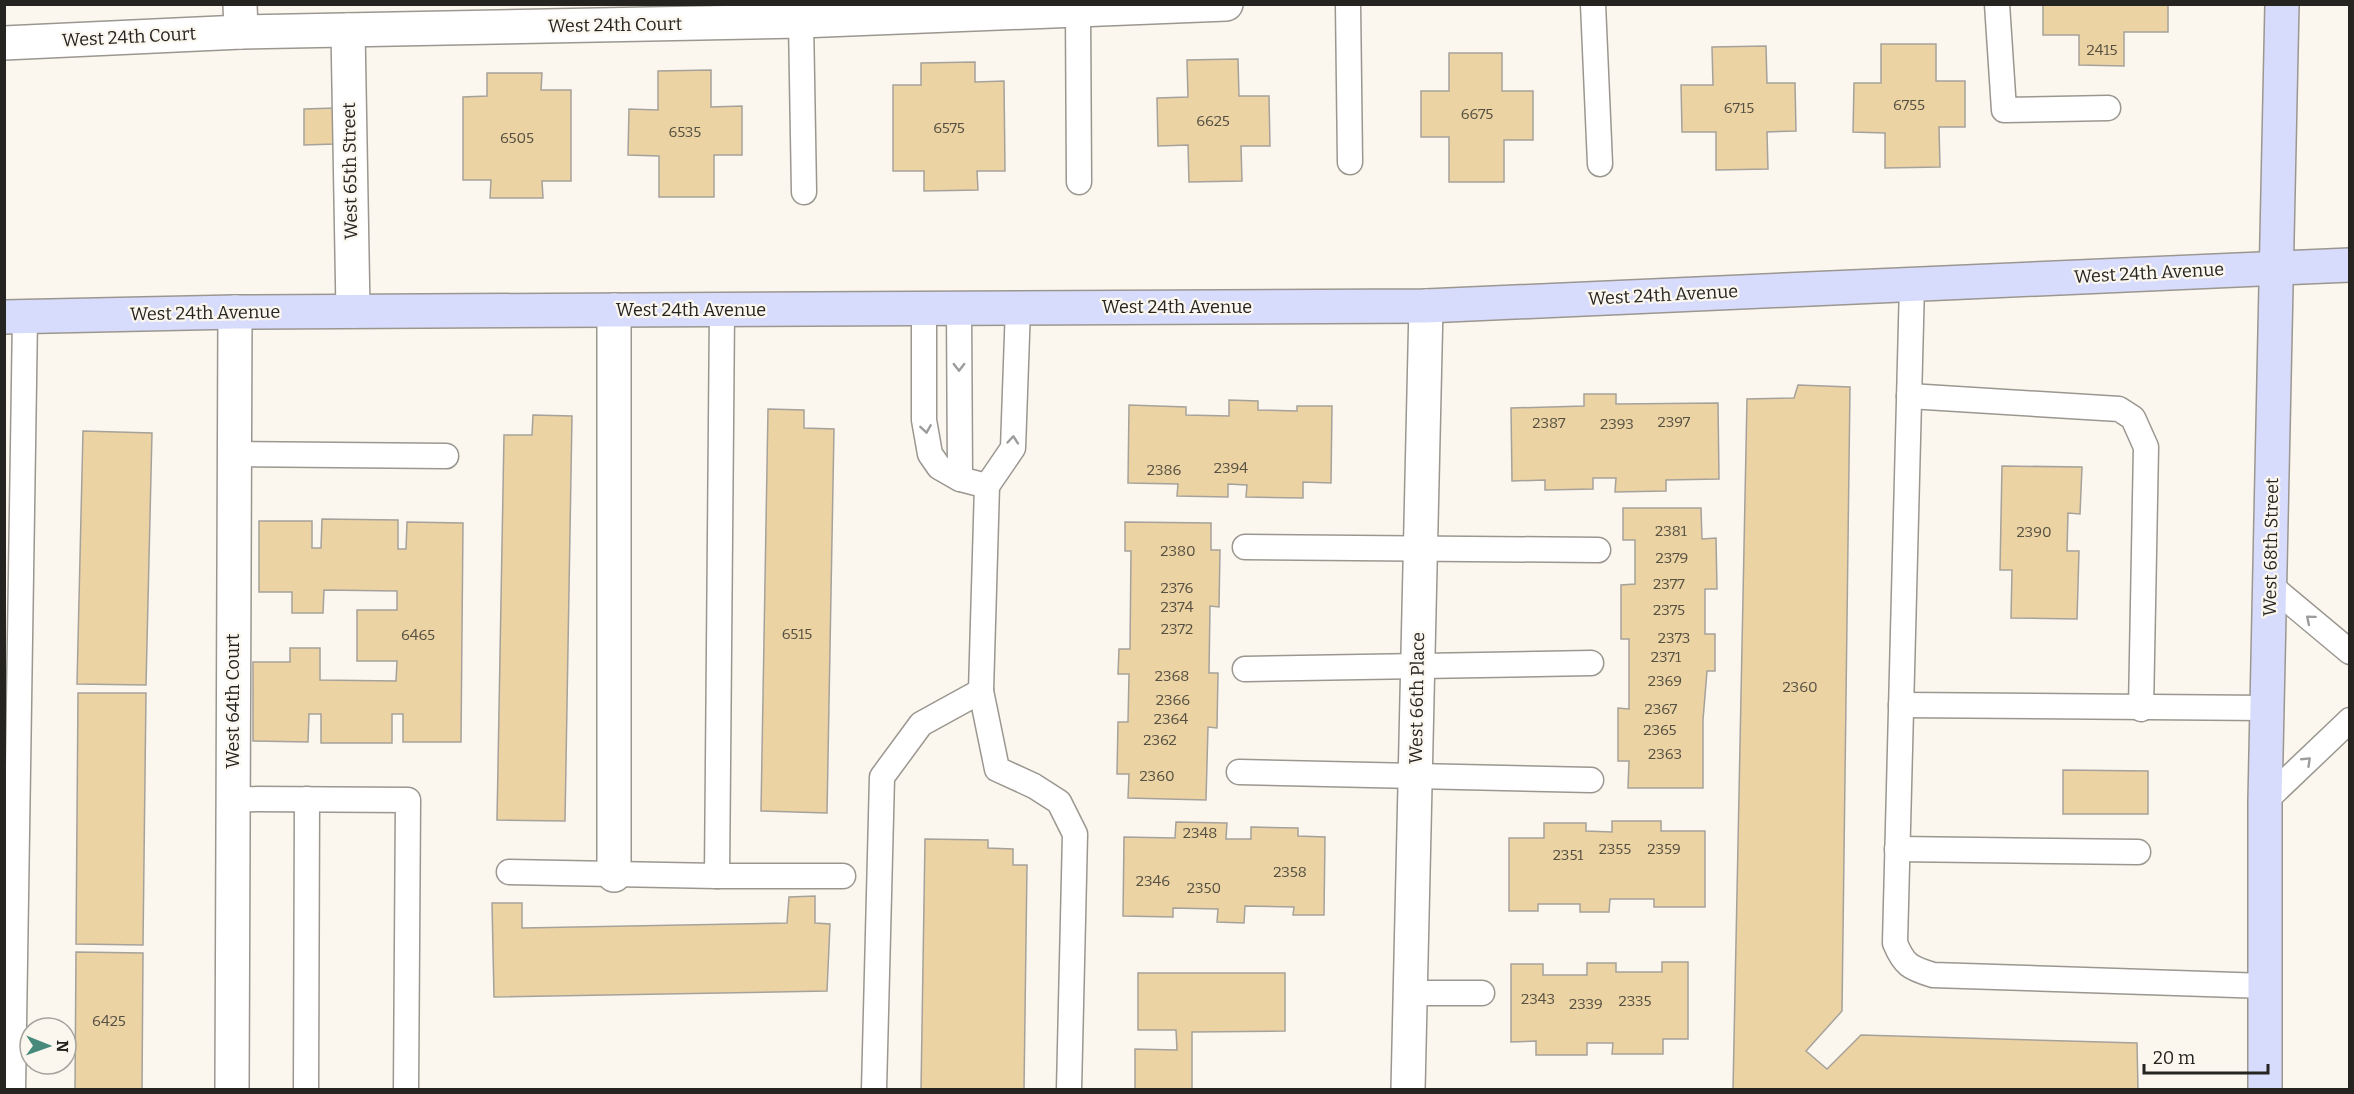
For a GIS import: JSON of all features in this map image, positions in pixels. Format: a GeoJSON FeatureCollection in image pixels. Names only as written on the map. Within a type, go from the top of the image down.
{"type":"FeatureCollection","features":[{"type":"Feature","properties":{"kind":"street","name":"West 24th Court"},"geometry":{"type":"LineString","coordinates":[[4,43],[241,18],[348,30],[800,13],[1078,10],[1226,4]]}},
{"type":"Feature","properties":{"kind":"street","name":"West 68th Street"},"geometry":{"type":"LineString","coordinates":[[2265,1089],[2266,708],[2271,586],[2283,4]]}},
{"type":"Feature","properties":{"kind":"street","name":"West 65th Street"},"geometry":{"type":"LineString","coordinates":[[348,30],[352,311]]}},
{"type":"Feature","properties":{"kind":"street","name":"West 24th Avenue"},"geometry":{"type":"LineString","coordinates":[[15,317],[352,311],[1426,306],[2276,267],[2349,266]]}},
{"type":"Feature","properties":{"kind":"street","name":"West 66th Place"},"geometry":{"type":"LineString","coordinates":[[1408,1089],[1426,306]]}},
{"type":"Feature","properties":{"kind":"street"},"geometry":{"type":"LineString","coordinates":[[614,310],[614,875]]}},
{"type":"Feature","properties":{"kind":"street","name":"West 64th Court"},"geometry":{"type":"LineString","coordinates":[[232,1089],[235,312]]}},
{"type":"Feature","properties":{"kind":"lane"},"geometry":{"type":"LineString","coordinates":[[1348,4],[1350,162]]}},
{"type":"Feature","properties":{"kind":"lane"},"geometry":{"type":"LineString","coordinates":[[1593,4],[1600,164]]}},
{"type":"Feature","properties":{"kind":"lane"},"geometry":{"type":"LineString","coordinates":[[1997,4],[2004,110],[2109,108]]}},
{"type":"Feature","properties":{"kind":"lane"},"geometry":{"type":"LineString","coordinates":[[1078,10],[1078,182]]}},
{"type":"Feature","properties":{"kind":"lane"},"geometry":{"type":"LineString","coordinates":[[800,13],[804,192]]}},
{"type":"Feature","properties":{"kind":"lane"},"geometry":{"type":"LineString","coordinates":[[1912,284],[1894,943],[1902,959],[1913,969],[1933,975],[2266,986]]}},
{"type":"Feature","properties":{"kind":"lane"},"geometry":{"type":"LineString","coordinates":[[1018,307],[1013,448],[987,486],[981,691],[997,769],[1034,786],[1059,802],[1075,834],[1069,1089]]}},
{"type":"Feature","properties":{"kind":"lane"},"geometry":{"type":"LineString","coordinates":[[924,308],[924,420],[930,454],[939,467],[960,479],[987,486]]}},
{"type":"Feature","properties":{"kind":"lane"},"geometry":{"type":"LineString","coordinates":[[959,308],[960,479]]}},
{"type":"Feature","properties":{"kind":"lane"},"geometry":{"type":"LineString","coordinates":[[717,876],[722,310]]}},
{"type":"Feature","properties":{"kind":"lane"},"geometry":{"type":"LineString","coordinates":[[13,1089],[15,317]]}},
{"type":"Feature","properties":{"kind":"lane"},"geometry":{"type":"LineString","coordinates":[[1909,396],[2119,409],[2133,418],[2146,447],[2142,709]]}},
{"type":"Feature","properties":{"kind":"lane"},"geometry":{"type":"LineString","coordinates":[[235,454],[446,456]]}},
{"type":"Feature","properties":{"kind":"lane"},"geometry":{"type":"LineString","coordinates":[[1245,547],[1598,550]]}},
{"type":"Feature","properties":{"kind":"lane"},"geometry":{"type":"LineString","coordinates":[[2271,586],[2349,652]]}},
{"type":"Feature","properties":{"kind":"lane"},"geometry":{"type":"LineString","coordinates":[[1245,669],[1591,663]]}},
{"type":"Feature","properties":{"kind":"lane"},"geometry":{"type":"LineString","coordinates":[[874,1089],[882,777],[921,724],[981,691]]}},
{"type":"Feature","properties":{"kind":"lane"},"geometry":{"type":"LineString","coordinates":[[1901,705],[2142,709],[2266,708]]}},
{"type":"Feature","properties":{"kind":"lane"},"geometry":{"type":"LineString","coordinates":[[2265,801],[2349,720]]}},
{"type":"Feature","properties":{"kind":"lane"},"geometry":{"type":"LineString","coordinates":[[1239,772],[1591,780]]}},
{"type":"Feature","properties":{"kind":"lane"},"geometry":{"type":"LineString","coordinates":[[233,799],[408,800],[406,1089]]}},
{"type":"Feature","properties":{"kind":"lane"},"geometry":{"type":"LineString","coordinates":[[306,1089],[307,799]]}},
{"type":"Feature","properties":{"kind":"lane"},"geometry":{"type":"LineString","coordinates":[[1897,849],[2138,852]]}},
{"type":"Feature","properties":{"kind":"lane"},"geometry":{"type":"LineString","coordinates":[[509,872],[843,876]]}},
{"type":"Feature","properties":{"kind":"lane"},"geometry":{"type":"LineString","coordinates":[[1410,993],[1482,993]]}},
{"type":"Feature","properties":{"kind":"building"},"geometry":{"type":"Polygon","coordinates":[[[2043,4],[2168,4],[2168,32],[2124,32],[2124,66],[2079,65],[2079,35],[2043,35],[2043,4]]]}},
{"type":"Feature","properties":{"kind":"building"},"geometry":{"type":"Polygon","coordinates":[[[1881,44],[1936,44],[1936,81],[1965,81],[1965,127],[1939,127],[1940,167],[1885,168],[1885,133],[1853,132],[1854,83],[1881,83],[1881,44]]]}},
{"type":"Feature","properties":{"kind":"building"},"geometry":{"type":"Polygon","coordinates":[[[1766,46],[1767,83],[1795,83],[1796,131],[1767,132],[1768,169],[1716,170],[1716,132],[1682,132],[1681,85],[1713,85],[1712,47],[1766,46]]]}},
{"type":"Feature","properties":{"kind":"building"},"geometry":{"type":"Polygon","coordinates":[[[1449,53],[1502,53],[1502,91],[1533,91],[1533,140],[1504,140],[1504,182],[1449,182],[1449,137],[1421,137],[1421,91],[1449,91],[1449,53]]]}},
{"type":"Feature","properties":{"kind":"building"},"geometry":{"type":"Polygon","coordinates":[[[1238,59],[1239,96],[1269,96],[1270,146],[1241,146],[1242,181],[1189,182],[1188,145],[1158,146],[1157,98],[1188,97],[1187,60],[1238,59]]]}},
{"type":"Feature","properties":{"kind":"building"},"geometry":{"type":"Polygon","coordinates":[[[975,62],[975,82],[1004,81],[1005,171],[977,171],[978,190],[924,191],[924,171],[893,171],[893,85],[921,85],[921,63],[975,62]]]}},
{"type":"Feature","properties":{"kind":"building"},"geometry":{"type":"Polygon","coordinates":[[[711,70],[711,107],[742,106],[742,155],[714,155],[714,197],[659,197],[659,156],[628,155],[629,109],[658,110],[658,71],[711,70]]]}},
{"type":"Feature","properties":{"kind":"building"},"geometry":{"type":"Polygon","coordinates":[[[487,73],[542,73],[541,90],[571,90],[571,181],[542,181],[543,198],[490,198],[491,180],[463,180],[463,97],[487,96],[487,73]]]}},
{"type":"Feature","properties":{"kind":"building"},"geometry":{"type":"Polygon","coordinates":[[[335,108],[335,144],[304,145],[304,109],[335,108]]]}},
{"type":"Feature","properties":{"kind":"building"},"geometry":{"type":"Polygon","coordinates":[[[1798,385],[1850,387],[1842,1011],[1806,1051],[1827,1069],[1861,1035],[2137,1043],[2138,1090],[1733,1090],[1747,399],[1794,398],[1798,385]]]}},
{"type":"Feature","properties":{"kind":"building"},"geometry":{"type":"Polygon","coordinates":[[[1584,394],[1616,394],[1616,404],[1718,403],[1719,479],[1666,480],[1666,491],[1615,492],[1616,478],[1593,478],[1593,489],[1545,490],[1545,480],[1512,481],[1511,408],[1584,406],[1584,394]]]}},
{"type":"Feature","properties":{"kind":"building"},"geometry":{"type":"Polygon","coordinates":[[[1229,400],[1258,401],[1258,410],[1297,411],[1297,406],[1332,406],[1331,483],[1303,482],[1303,498],[1246,497],[1247,485],[1228,484],[1228,497],[1177,496],[1178,484],[1128,483],[1129,405],[1186,407],[1186,415],[1229,416],[1229,400]]]}},
{"type":"Feature","properties":{"kind":"building"},"geometry":{"type":"Polygon","coordinates":[[[768,409],[804,410],[804,428],[834,429],[827,813],[761,811],[768,409]]]}},
{"type":"Feature","properties":{"kind":"building"},"geometry":{"type":"Polygon","coordinates":[[[533,415],[572,416],[565,821],[497,820],[504,435],[532,435],[533,415]]]}},
{"type":"Feature","properties":{"kind":"building"},"geometry":{"type":"Polygon","coordinates":[[[83,431],[152,433],[146,685],[77,684],[83,431]]]}},
{"type":"Feature","properties":{"kind":"building"},"geometry":{"type":"Polygon","coordinates":[[[2002,466],[2082,467],[2080,514],[2068,513],[2067,551],[2079,551],[2077,619],[2011,618],[2012,570],[2000,570],[2002,466]]]}},
{"type":"Feature","properties":{"kind":"building"},"geometry":{"type":"Polygon","coordinates":[[[1623,508],[1701,508],[1702,539],[1716,538],[1717,589],[1705,589],[1705,634],[1715,634],[1715,671],[1707,671],[1703,720],[1703,788],[1628,788],[1629,761],[1618,761],[1618,708],[1629,709],[1629,639],[1621,639],[1621,585],[1635,584],[1635,540],[1623,540],[1623,508]]]}},
{"type":"Feature","properties":{"kind":"building"},"geometry":{"type":"Polygon","coordinates":[[[322,519],[398,520],[398,549],[406,549],[407,522],[463,523],[461,742],[403,742],[403,714],[392,714],[392,743],[321,743],[321,714],[309,714],[308,742],[253,741],[253,662],[290,662],[290,648],[320,648],[320,680],[396,681],[397,661],[357,661],[357,610],[397,610],[397,591],[324,590],[323,613],[292,613],[292,592],[259,592],[259,521],[312,521],[312,548],[321,548],[322,519]]]}},
{"type":"Feature","properties":{"kind":"building"},"geometry":{"type":"Polygon","coordinates":[[[1125,522],[1211,523],[1211,550],[1220,550],[1219,607],[1210,606],[1209,673],[1218,673],[1217,728],[1208,727],[1206,800],[1128,798],[1129,774],[1117,774],[1118,722],[1128,722],[1129,674],[1118,674],[1119,649],[1130,649],[1131,551],[1125,551],[1125,522]]]}},
{"type":"Feature","properties":{"kind":"building"},"geometry":{"type":"Polygon","coordinates":[[[78,693],[146,693],[143,945],[76,944],[78,693]]]}},
{"type":"Feature","properties":{"kind":"building"},"geometry":{"type":"Polygon","coordinates":[[[2063,770],[2148,771],[2148,814],[2063,814],[2063,770]]]}},
{"type":"Feature","properties":{"kind":"building"},"geometry":{"type":"Polygon","coordinates":[[[1612,821],[1661,821],[1661,831],[1705,831],[1705,907],[1654,907],[1654,899],[1610,899],[1609,912],[1580,912],[1580,904],[1538,904],[1538,911],[1509,911],[1509,838],[1544,838],[1544,823],[1586,823],[1586,831],[1612,832],[1612,821]]]}},
{"type":"Feature","properties":{"kind":"building"},"geometry":{"type":"Polygon","coordinates":[[[1176,822],[1227,823],[1226,839],[1251,839],[1251,827],[1298,828],[1298,836],[1325,837],[1324,915],[1293,915],[1294,907],[1245,906],[1244,923],[1217,922],[1218,909],[1173,908],[1173,917],[1123,916],[1124,837],[1175,838],[1176,822]]]}},
{"type":"Feature","properties":{"kind":"building"},"geometry":{"type":"Polygon","coordinates":[[[925,839],[988,840],[988,848],[1013,849],[1013,865],[1027,865],[1024,1090],[921,1090],[925,839]]]}},
{"type":"Feature","properties":{"kind":"building"},"geometry":{"type":"Polygon","coordinates":[[[815,896],[815,923],[830,924],[827,991],[494,997],[492,903],[522,903],[522,928],[787,923],[789,897],[815,896]]]}},
{"type":"Feature","properties":{"kind":"building"},"geometry":{"type":"Polygon","coordinates":[[[76,952],[143,953],[142,1090],[75,1090],[75,1076],[78,1076],[78,1016],[76,1016],[76,952]]]}},
{"type":"Feature","properties":{"kind":"building"},"geometry":{"type":"Polygon","coordinates":[[[1662,962],[1688,962],[1688,1039],[1663,1039],[1663,1054],[1612,1054],[1613,1043],[1587,1043],[1587,1055],[1536,1055],[1536,1041],[1511,1042],[1511,964],[1543,964],[1543,975],[1587,975],[1587,963],[1616,963],[1616,972],[1662,972],[1662,962]]]}},
{"type":"Feature","properties":{"kind":"building"},"geometry":{"type":"Polygon","coordinates":[[[1138,973],[1285,973],[1285,1031],[1192,1032],[1192,1090],[1135,1090],[1135,1049],[1177,1050],[1176,1030],[1138,1030],[1138,973]]]}}]}
